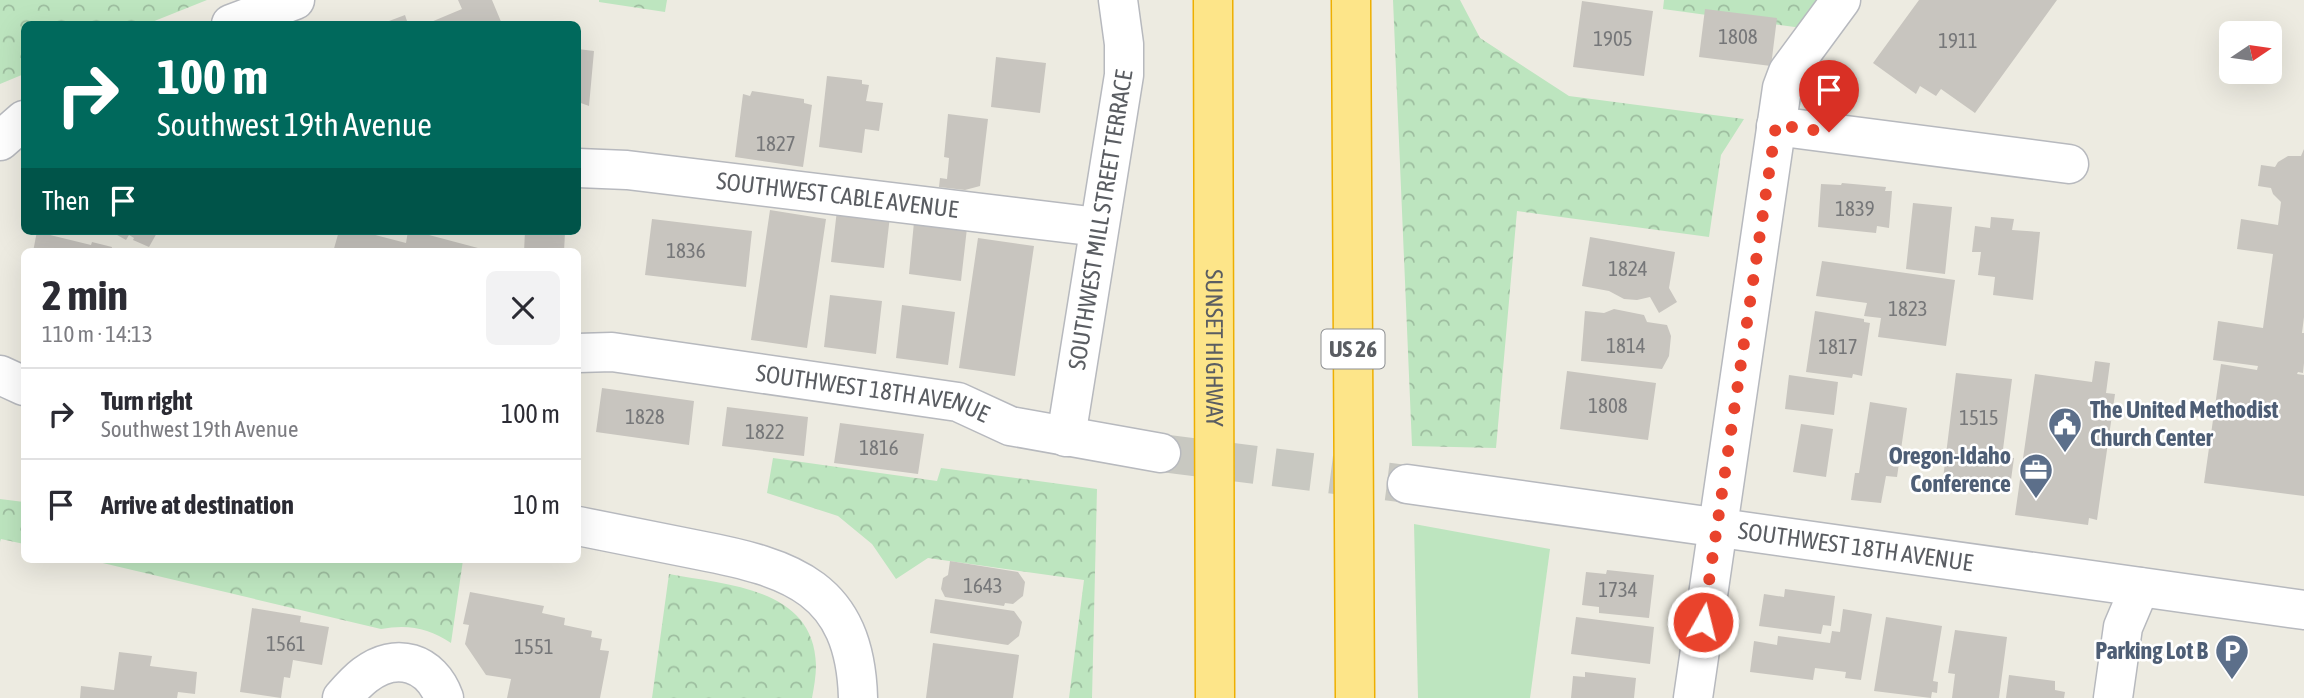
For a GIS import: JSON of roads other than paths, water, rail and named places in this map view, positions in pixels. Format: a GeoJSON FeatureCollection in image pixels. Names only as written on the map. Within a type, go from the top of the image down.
{"type":"FeatureCollection","features":[{"type":"Feature","properties":{"kind":"highway","name":"SUNSET HIGHWAY"},"geometry":{"type":"LineString","coordinates":[[1213,0],[1215,698]]}},
{"type":"Feature","properties":{"kind":"highway","name":"US 26"},"geometry":{"type":"LineString","coordinates":[[1351,0],[1355,698]]}},
{"type":"Feature","properties":{"kind":"highway"},"geometry":{"type":"LineString","coordinates":[[1216,659],[1226,698]]}},
{"type":"Feature","properties":{"kind":"street"},"geometry":{"type":"LineString","coordinates":[[239,21],[295,0]]}},
{"type":"Feature","properties":{"kind":"street","name":"SOUTHWEST MILL STREET TERRACE"},"geometry":{"type":"LineString","coordinates":[[1066,437],[1124,75],[1124,44],[1118,0]]}},
{"type":"Feature","properties":{"kind":"street"},"geometry":{"type":"LineString","coordinates":[[1693,698],[1776,125],[1788,72],[1841,0]]}},
{"type":"Feature","properties":{"kind":"street"},"geometry":{"type":"LineString","coordinates":[[0,141],[21,123]]}},
{"type":"Feature","properties":{"kind":"street"},"geometry":{"type":"LineString","coordinates":[[1776,125],[2069,164]]}},
{"type":"Feature","properties":{"kind":"street","name":"SOUTHWEST CABLE AVENUE"},"geometry":{"type":"LineString","coordinates":[[581,168],[627,170],[1098,227]]}},
{"type":"Feature","properties":{"kind":"street","name":"SOUTHWEST 18TH AVENUE"},"geometry":{"type":"LineString","coordinates":[[581,353],[612,352],[958,402],[1010,426],[1161,453]]}},
{"type":"Feature","properties":{"kind":"street"},"geometry":{"type":"LineString","coordinates":[[0,374],[21,384]]}},
{"type":"Feature","properties":{"kind":"street","name":"SOUTHWEST 18TH AVENUE"},"geometry":{"type":"LineString","coordinates":[[1407,484],[2304,610]]}},
{"type":"Feature","properties":{"kind":"street"},"geometry":{"type":"LineString","coordinates":[[581,527],[745,559],[793,576],[810,587],[839,618],[853,654],[858,675],[859,698]]}},
{"type":"Feature","properties":{"kind":"street"},"geometry":{"type":"LineString","coordinates":[[2113,698],[2123,627],[2140,587]]}},
{"type":"Feature","properties":{"kind":"street"},"geometry":{"type":"LineString","coordinates":[[342,698],[366,674],[385,664],[402,662],[419,665],[432,677],[444,698]]}},
{"type":"Feature","properties":{"kind":"tunnel"},"geometry":{"type":"LineString","coordinates":[[1161,453],[1407,484]]}},
{"type":"Feature","properties":{"kind":"place","name":"The United Methodist Church Center"},"geometry":{"type":"Point","coordinates":[2065,454]}},
{"type":"Feature","properties":{"kind":"place","name":"Oregon-Idaho Conference"},"geometry":{"type":"Point","coordinates":[2036,500]}},
{"type":"Feature","properties":{"kind":"place","name":"Parking Lot B"},"geometry":{"type":"Point","coordinates":[2232,681]}}]}
